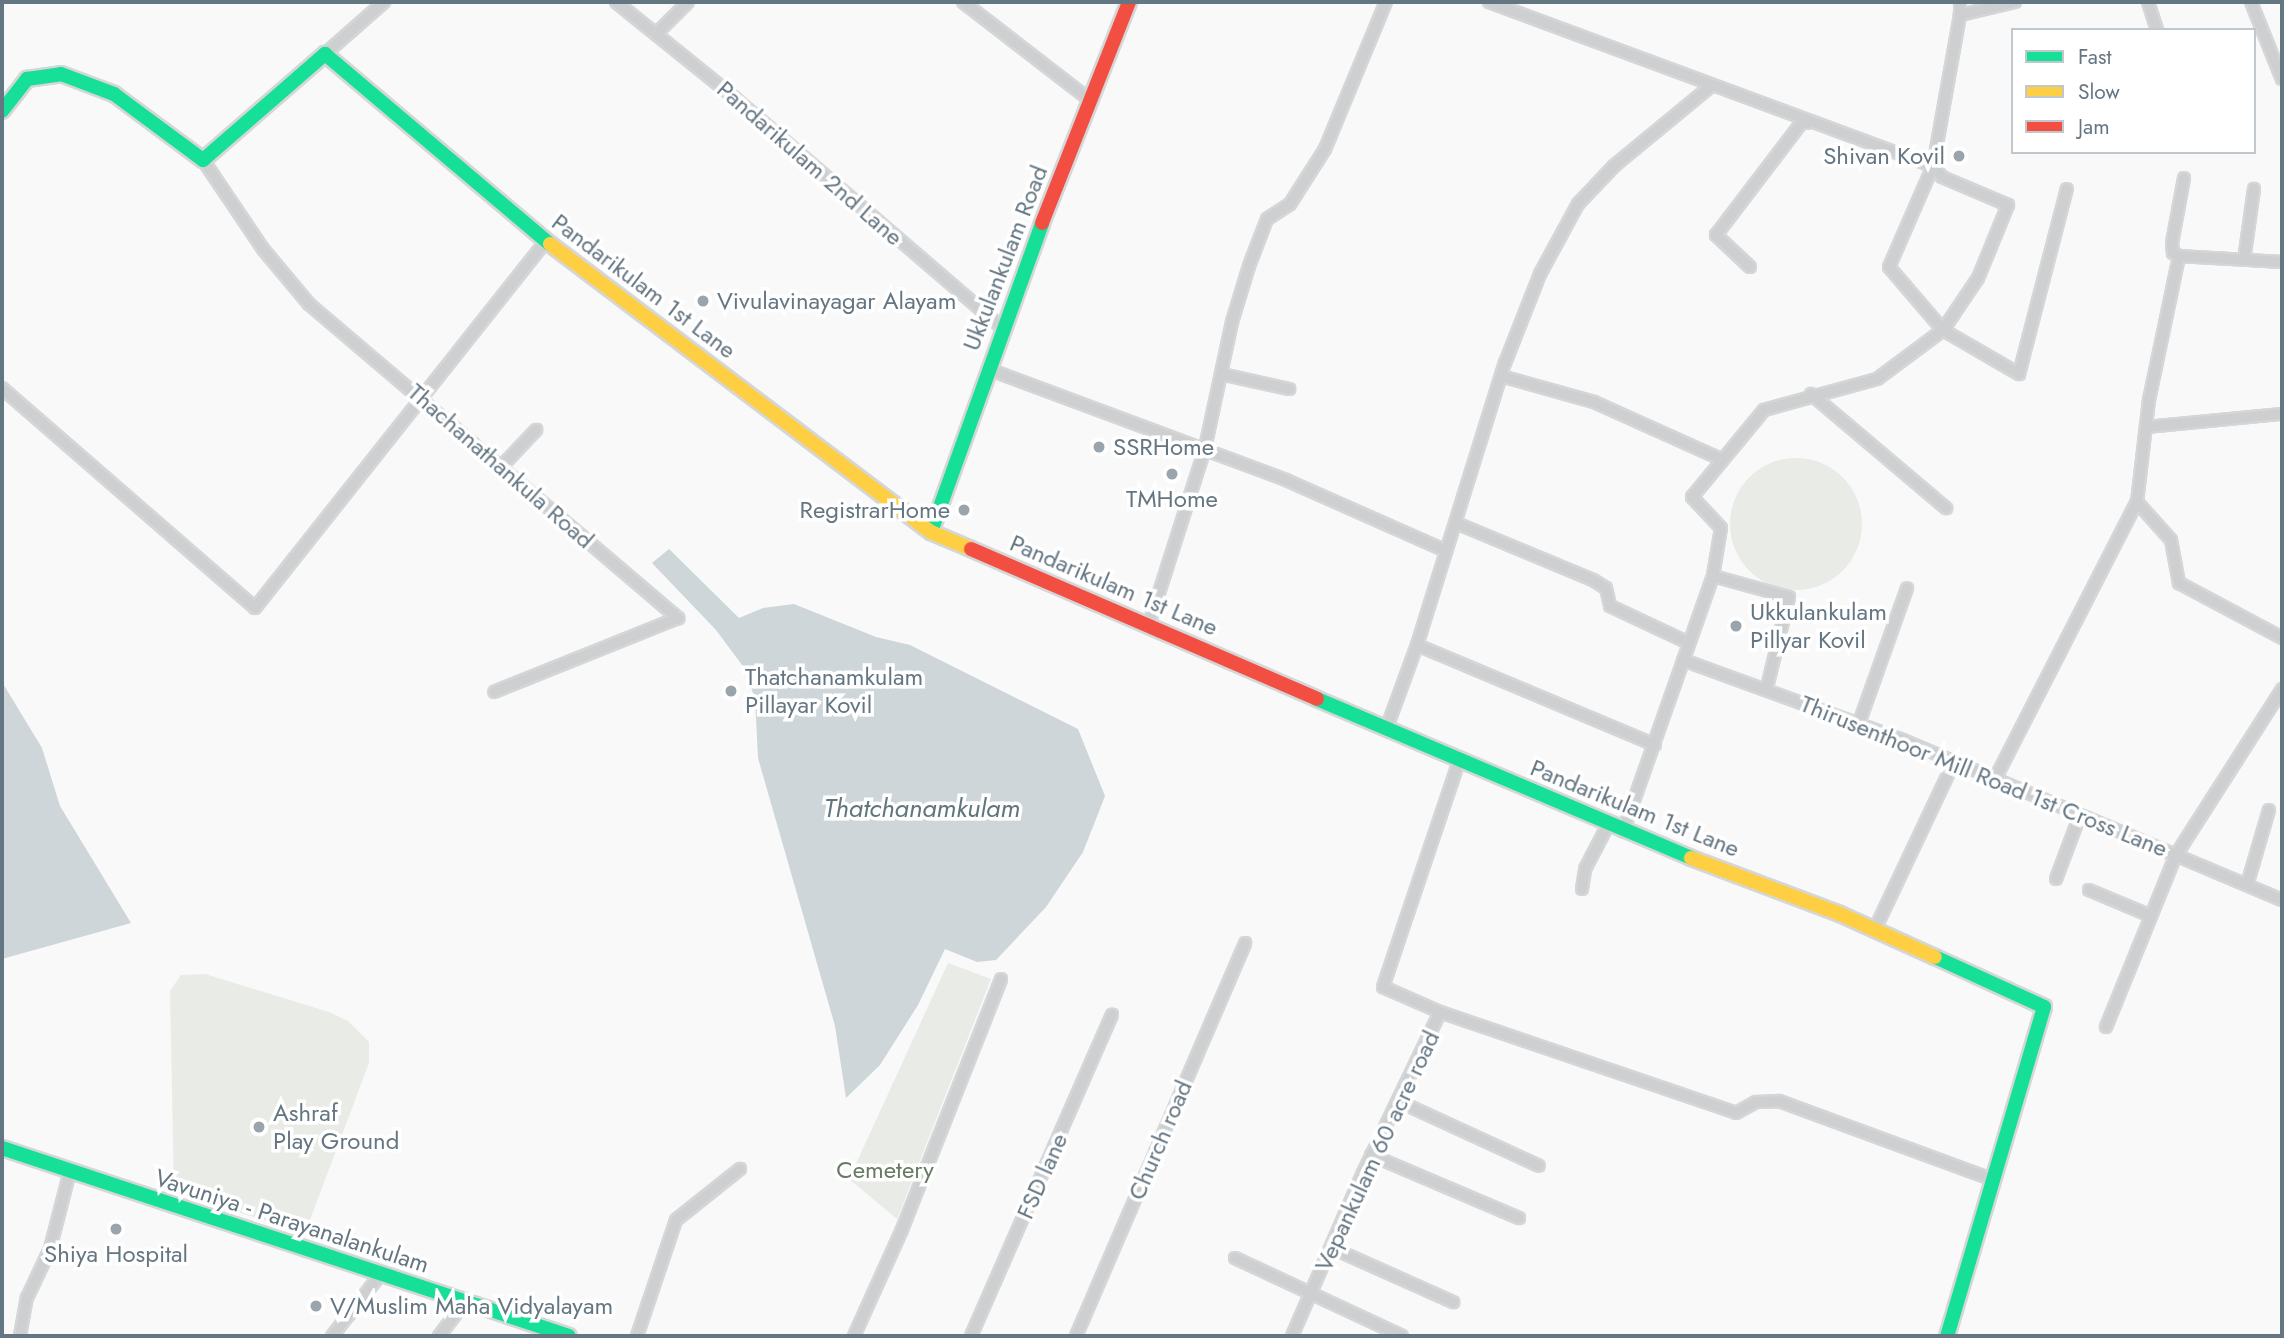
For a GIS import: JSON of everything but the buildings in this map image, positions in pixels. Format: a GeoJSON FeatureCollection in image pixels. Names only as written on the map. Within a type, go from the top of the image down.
{"type":"FeatureCollection","features":[{"type":"Feature","properties":{"kind":"main road","name":"Ukkulankulam Road"},"geometry":{"type":"LineString","coordinates":[[931,532],[1001,327],[1129,2]]}},
{"type":"Feature","properties":{"kind":"main road"},"geometry":{"type":"LineString","coordinates":[[2,111],[27,79],[61,74],[114,94],[203,160],[325,54]]}},
{"type":"Feature","properties":{"kind":"main road","name":"Pandarikulam 1st Lane"},"geometry":{"type":"LineString","coordinates":[[325,54],[546,240],[931,532],[1460,758],[1623,832],[1875,929],[2044,1007],[1947,1336]]}},
{"type":"Feature","properties":{"kind":"main road","name":"Vavuniya - Parayanalankulam"},"geometry":{"type":"LineString","coordinates":[[2,1148],[569,1336]]}},
{"type":"Feature","properties":{"kind":"street"},"geometry":{"type":"LineString","coordinates":[[325,54],[384,2]]}},
{"type":"Feature","properties":{"kind":"street","name":"Pandarikulam 2nd Lane"},"geometry":{"type":"LineString","coordinates":[[616,2],[1001,327]]}},
{"type":"Feature","properties":{"kind":"street"},"geometry":{"type":"LineString","coordinates":[[656,34],[688,2]]}},
{"type":"Feature","properties":{"kind":"street"},"geometry":{"type":"LineString","coordinates":[[964,2],[1090,100]]}},
{"type":"Feature","properties":{"kind":"street"},"geometry":{"type":"LineString","coordinates":[[1149,624],[1205,448],[1232,322],[1267,219],[1290,204],[1325,149],[1386,2]]}},
{"type":"Feature","properties":{"kind":"street"},"geometry":{"type":"LineString","coordinates":[[1489,2],[1809,123]]}},
{"type":"Feature","properties":{"kind":"street"},"geometry":{"type":"LineString","coordinates":[[1960,2],[1960,15],[1933,166],[1889,267],[1943,331],[2019,374],[2067,189]]}},
{"type":"Feature","properties":{"kind":"street"},"geometry":{"type":"LineString","coordinates":[[1960,15],[2015,2]]}},
{"type":"Feature","properties":{"kind":"street"},"geometry":{"type":"LineString","coordinates":[[2148,2],[2156,28]]}},
{"type":"Feature","properties":{"kind":"street"},"geometry":{"type":"LineString","coordinates":[[2251,2],[2282,79]]}},
{"type":"Feature","properties":{"kind":"street"},"geometry":{"type":"LineString","coordinates":[[1387,727],[1418,645],[1501,376],[1539,274],[1578,204],[1614,166],[1710,86]]}},
{"type":"Feature","properties":{"kind":"street"},"geometry":{"type":"LineString","coordinates":[[1623,832],[1656,745],[1713,576],[1721,528],[1692,497],[1720,458],[1764,410],[1811,394],[1877,379],[1943,331],[1978,278],[2008,205],[1942,177],[1933,166],[1803,121],[1716,235],[1750,267]]}},
{"type":"Feature","properties":{"kind":"street","name":"Thachanathankula Road"},"geometry":{"type":"LineString","coordinates":[[203,160],[263,249],[309,304],[678,618],[494,692]]}},
{"type":"Feature","properties":{"kind":"street"},"geometry":{"type":"LineString","coordinates":[[2184,178],[2172,243],[2173,253],[2179,256],[2282,262]]}},
{"type":"Feature","properties":{"kind":"street"},"geometry":{"type":"LineString","coordinates":[[2245,260],[2254,189]]}},
{"type":"Feature","properties":{"kind":"street"},"geometry":{"type":"LineString","coordinates":[[2,388],[255,608],[546,240]]}},
{"type":"Feature","properties":{"kind":"street"},"geometry":{"type":"LineString","coordinates":[[1994,779],[2137,502],[2146,427],[2179,256]]}},
{"type":"Feature","properties":{"kind":"street"},"geometry":{"type":"LineString","coordinates":[[988,369],[1205,448],[1446,551]]}},
{"type":"Feature","properties":{"kind":"street"},"geometry":{"type":"LineString","coordinates":[[1221,374],[1289,389]]}},
{"type":"Feature","properties":{"kind":"street"},"geometry":{"type":"LineString","coordinates":[[1501,376],[1594,402],[1720,458]]}},
{"type":"Feature","properties":{"kind":"street"},"geometry":{"type":"LineString","coordinates":[[1811,394],[1946,508]]}},
{"type":"Feature","properties":{"kind":"street"},"geometry":{"type":"LineString","coordinates":[[2146,427],[2282,414]]}},
{"type":"Feature","properties":{"kind":"street"},"geometry":{"type":"LineString","coordinates":[[502,466],[536,430]]}},
{"type":"Feature","properties":{"kind":"street"},"geometry":{"type":"LineString","coordinates":[[2137,502],[2171,540],[2179,583],[2282,638]]}},
{"type":"Feature","properties":{"kind":"street"},"geometry":{"type":"LineString","coordinates":[[1456,523],[1593,580],[1606,588],[1610,606],[1689,643]]}},
{"type":"Feature","properties":{"kind":"street"},"geometry":{"type":"LineString","coordinates":[[1713,576],[1789,597],[1767,687]]}},
{"type":"Feature","properties":{"kind":"street"},"geometry":{"type":"LineString","coordinates":[[1859,723],[1907,588]]}},
{"type":"Feature","properties":{"kind":"street"},"geometry":{"type":"LineString","coordinates":[[1418,645],[1656,745]]}},
{"type":"Feature","properties":{"kind":"street","name":"Thirusenthoor Mill Road 1st Cross Lane"},"geometry":{"type":"LineString","coordinates":[[1684,660],[1767,687],[1859,723],[2282,900]]}},
{"type":"Feature","properties":{"kind":"street"},"geometry":{"type":"LineString","coordinates":[[2106,1027],[2176,855],[2282,689]]}},
{"type":"Feature","properties":{"kind":"street","name":"Vepankulam 60 acre road"},"geometry":{"type":"LineString","coordinates":[[1292,1336],[1371,1155],[1440,1012],[1383,987],[1460,758]]}},
{"type":"Feature","properties":{"kind":"street"},"geometry":{"type":"LineString","coordinates":[[1875,929],[1954,762]]}},
{"type":"Feature","properties":{"kind":"street"},"geometry":{"type":"LineString","coordinates":[[2247,885],[2269,810]]}},
{"type":"Feature","properties":{"kind":"street"},"geometry":{"type":"LineString","coordinates":[[2056,879],[2080,815]]}},
{"type":"Feature","properties":{"kind":"street"},"geometry":{"type":"LineString","coordinates":[[1582,890],[1585,869],[1608,825]]}},
{"type":"Feature","properties":{"kind":"street"},"geometry":{"type":"LineString","coordinates":[[2089,890],[2151,916]]}},
{"type":"Feature","properties":{"kind":"street","name":"Church road"},"geometry":{"type":"LineString","coordinates":[[1076,1336],[1245,943]]}},
{"type":"Feature","properties":{"kind":"street"},"geometry":{"type":"LineString","coordinates":[[854,1336],[901,1232],[1001,979]]}},
{"type":"Feature","properties":{"kind":"street"},"geometry":{"type":"LineString","coordinates":[[1440,1012],[1736,1113],[1756,1102],[1779,1101],[1994,1180]]}},
{"type":"Feature","properties":{"kind":"street","name":"FSD lane"},"geometry":{"type":"LineString","coordinates":[[971,1336],[1112,1015]]}},
{"type":"Feature","properties":{"kind":"street"},"geometry":{"type":"LineString","coordinates":[[1398,1101],[1539,1166]]}},
{"type":"Feature","properties":{"kind":"street"},"geometry":{"type":"LineString","coordinates":[[1371,1155],[1519,1218]]}},
{"type":"Feature","properties":{"kind":"street"},"geometry":{"type":"LineString","coordinates":[[637,1336],[676,1220],[740,1169]]}},
{"type":"Feature","properties":{"kind":"street"},"geometry":{"type":"LineString","coordinates":[[20,1336],[27,1298],[50,1249],[70,1171]]}},
{"type":"Feature","properties":{"kind":"street"},"geometry":{"type":"LineString","coordinates":[[1332,1248],[1453,1301]]}},
{"type":"Feature","properties":{"kind":"street"},"geometry":{"type":"LineString","coordinates":[[1235,1258],[1310,1297],[1402,1336]]}},
{"type":"Feature","properties":{"kind":"street"},"geometry":{"type":"LineString","coordinates":[[332,1336],[381,1274]]}},
{"type":"Feature","properties":{"kind":"street"},"geometry":{"type":"LineString","coordinates":[[439,1336],[465,1302]]}},
{"type":"Feature","properties":{"kind":"green space"},"geometry":{"type":"Polygon","coordinates":[[[1796,458],[1821,463],[1843,477],[1857,499],[1862,524],[1857,549],[1843,571],[1821,585],[1796,590],[1771,585],[1749,571],[1735,549],[1730,524],[1735,499],[1749,477],[1771,463],[1796,458]]]}},
{"type":"Feature","properties":{"kind":"green space","name":"Cemetery"},"geometry":{"type":"Polygon","coordinates":[[[948,963],[991,979],[897,1219],[849,1179],[948,963]]]}},
{"type":"Feature","properties":{"kind":"green space","name":"Ashraf Play Ground"},"geometry":{"type":"Polygon","coordinates":[[[205,974],[329,1012],[348,1021],[369,1042],[369,1063],[305,1233],[174,1192],[170,991],[181,975],[205,974]]]}},
{"type":"Feature","properties":{"kind":"water","name":"Thatchanamkulam"},"geometry":{"type":"Polygon","coordinates":[[[669,549],[739,618],[763,608],[794,604],[876,637],[910,645],[1078,729],[1105,796],[1083,852],[1046,907],[996,960],[977,962],[945,949],[918,1005],[880,1065],[846,1098],[835,1026],[758,758],[755,698],[742,665],[716,630],[652,563],[669,549]]]}},
{"type":"Feature","properties":{"kind":"water"},"geometry":{"type":"Polygon","coordinates":[[[2,682],[42,748],[60,806],[131,923],[2,959],[2,682]]]}},
{"type":"Feature","properties":{"kind":"traffic: fast"},"geometry":{"type":"LineString","coordinates":[[2,111],[27,79],[61,74],[114,94],[203,160],[325,54],[550,244]]}},
{"type":"Feature","properties":{"kind":"traffic: fast"},"geometry":{"type":"LineString","coordinates":[[931,532],[1042,223]]}},
{"type":"Feature","properties":{"kind":"traffic: fast"},"geometry":{"type":"LineString","coordinates":[[1317,699],[1691,858]]}},
{"type":"Feature","properties":{"kind":"traffic: fast"},"geometry":{"type":"LineString","coordinates":[[1935,957],[2044,1007],[1947,1336]]}},
{"type":"Feature","properties":{"kind":"traffic: fast"},"geometry":{"type":"LineString","coordinates":[[2,1148],[569,1336]]}},
{"type":"Feature","properties":{"kind":"traffic: slow"},"geometry":{"type":"LineString","coordinates":[[550,244],[931,532],[971,549]]}},
{"type":"Feature","properties":{"kind":"traffic: slow"},"geometry":{"type":"LineString","coordinates":[[1691,858],[1840,914],[1935,957]]}},
{"type":"Feature","properties":{"kind":"traffic: jam"},"geometry":{"type":"LineString","coordinates":[[1042,223],[1129,2]]}},
{"type":"Feature","properties":{"kind":"traffic: jam"},"geometry":{"type":"LineString","coordinates":[[971,549],[1317,699]]}},
{"type":"Feature","properties":{"kind":"place","name":"Shivan Kovil"},"geometry":{"type":"Point","coordinates":[1959,156]}},
{"type":"Feature","properties":{"kind":"place","name":"Vivulavinayagar Alayam"},"geometry":{"type":"Point","coordinates":[703,301]}},
{"type":"Feature","properties":{"kind":"place","name":"SSRHome"},"geometry":{"type":"Point","coordinates":[1099,447]}},
{"type":"Feature","properties":{"kind":"place","name":"TMHome"},"geometry":{"type":"Point","coordinates":[1172,474]}},
{"type":"Feature","properties":{"kind":"place","name":"RegistrarHome"},"geometry":{"type":"Point","coordinates":[964,510]}},
{"type":"Feature","properties":{"kind":"place","name":"Ukkulankulam Pillyar Kovil"},"geometry":{"type":"Point","coordinates":[1736,626]}},
{"type":"Feature","properties":{"kind":"place","name":"Thatchanamkulam Pillayar Kovil"},"geometry":{"type":"Point","coordinates":[731,691]}},
{"type":"Feature","properties":{"kind":"place","name":"Ashraf Play Ground"},"geometry":{"type":"Point","coordinates":[259,1127]}},
{"type":"Feature","properties":{"kind":"place","name":"Shiya Hospital"},"geometry":{"type":"Point","coordinates":[116,1229]}},
{"type":"Feature","properties":{"kind":"place","name":"V/Muslim Maha Vidyalayam"},"geometry":{"type":"Point","coordinates":[316,1306]}}]}
